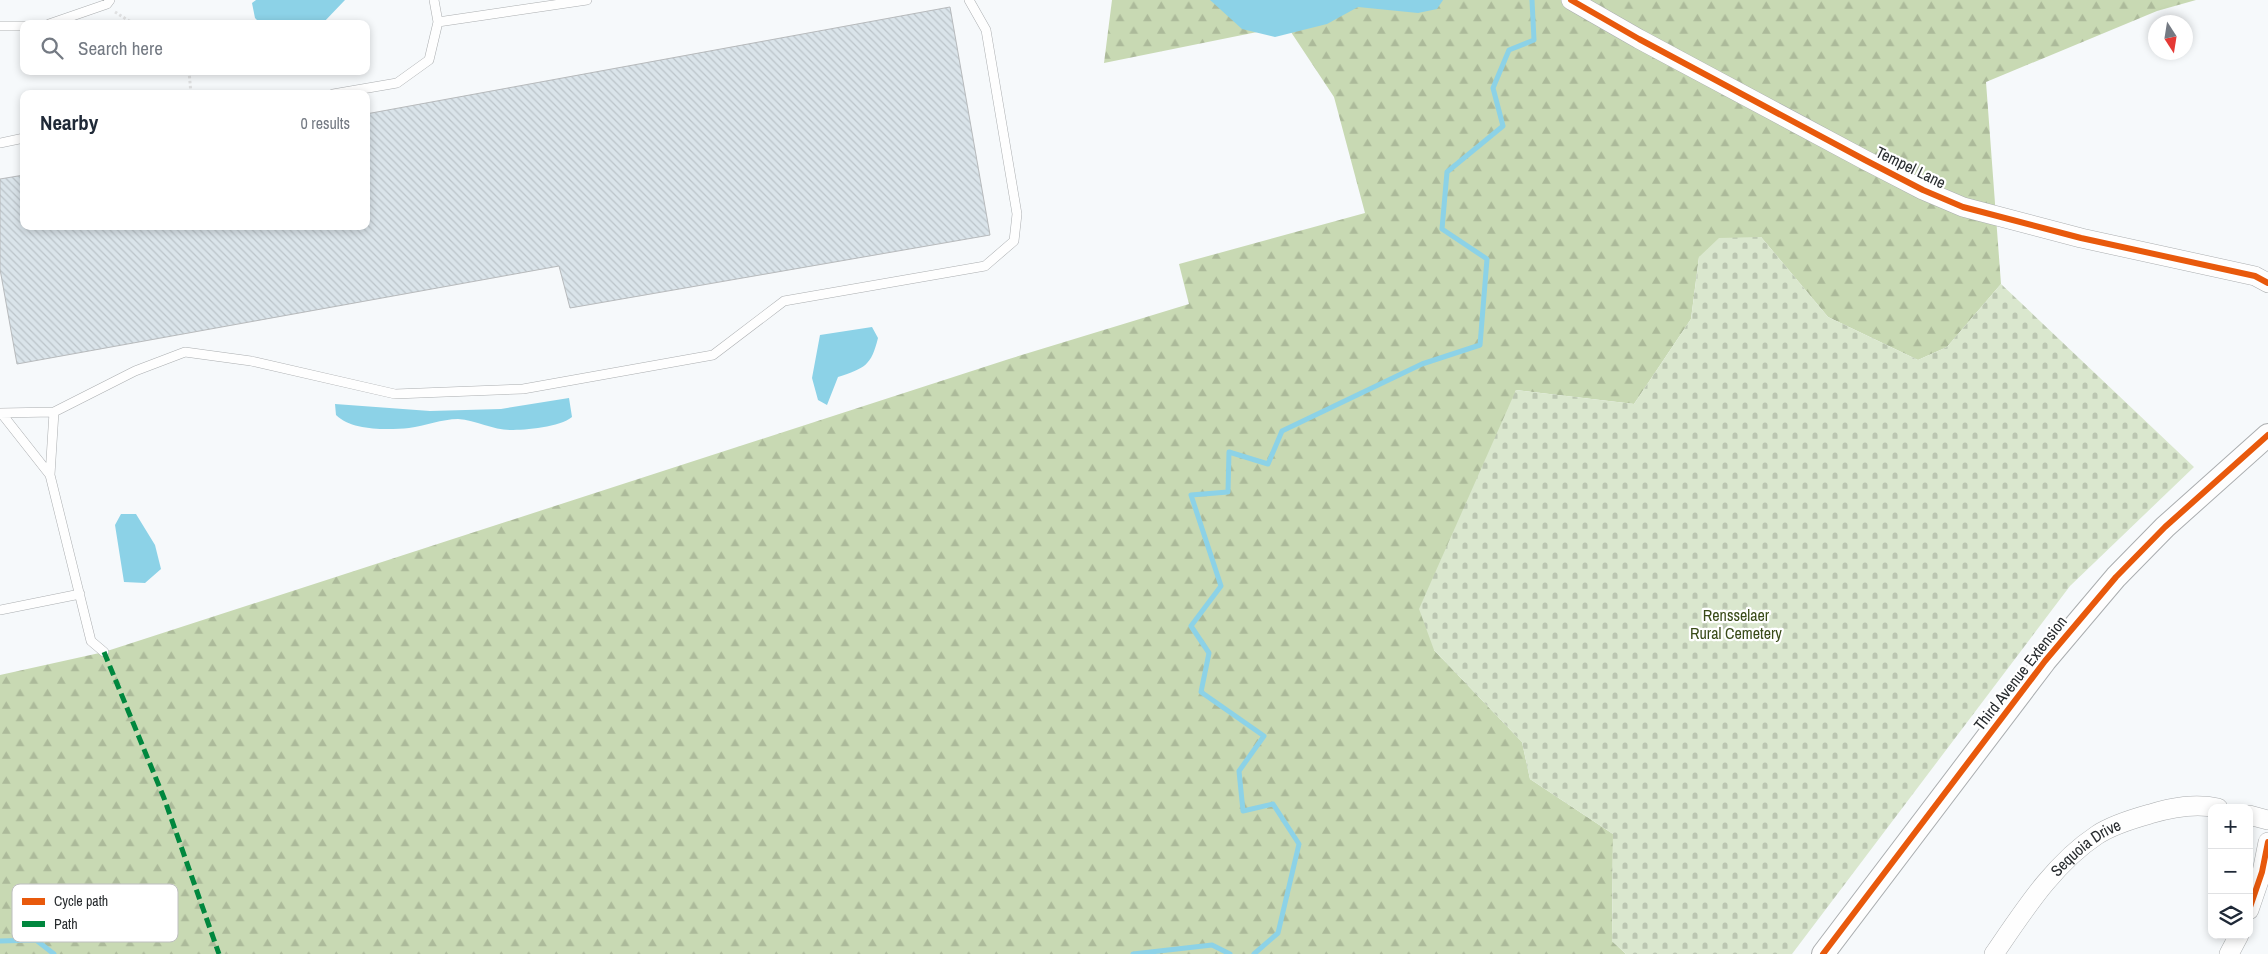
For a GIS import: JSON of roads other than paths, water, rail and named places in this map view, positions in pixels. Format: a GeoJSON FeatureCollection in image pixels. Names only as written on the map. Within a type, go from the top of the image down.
{"type":"FeatureCollection","features":[{"type":"Feature","properties":{"kind":"street","name":"Tempel Lane"},"geometry":{"type":"LineString","coordinates":[[1571,0],[1639,39],[1865,160],[1923,190],[1955,203],[2081,238],[2255,276],[2268,283]]}},
{"type":"Feature","properties":{"kind":"street","name":"Third Avenue Extension"},"geometry":{"type":"LineString","coordinates":[[1824,954],[2045,661],[2110,584],[2165,527],[2268,435]]}},
{"type":"Feature","properties":{"kind":"street","name":"Sequoia Drive"},"geometry":{"type":"LineString","coordinates":[[1994,954],[2057,869],[2078,849],[2098,834],[2118,824],[2166,809],[2188,806],[2208,807]]}},
{"type":"Feature","properties":{"kind":"street"},"geometry":{"type":"LineString","coordinates":[[2253,816],[2268,820]]}},
{"type":"Feature","properties":{"kind":"street"},"geometry":{"type":"LineString","coordinates":[[2253,898],[2262,872],[2268,842]]}},
{"type":"Feature","properties":{"kind":"street"},"geometry":{"type":"LineString","coordinates":[[2229,954],[2237,939]]}},
{"type":"Feature","properties":{"kind":"lane"},"geometry":{"type":"LineString","coordinates":[[356,90],[397,83],[430,60],[438,22],[434,0]]}},
{"type":"Feature","properties":{"kind":"lane"},"geometry":{"type":"LineString","coordinates":[[438,22],[587,0]]}},
{"type":"Feature","properties":{"kind":"lane"},"geometry":{"type":"LineString","coordinates":[[1,414],[54,412],[135,370],[185,352],[252,361],[395,394],[523,389],[713,355],[784,301],[984,266],[1014,241],[1017,214],[986,30],[969,0]]}},
{"type":"Feature","properties":{"kind":"lane"},"geometry":{"type":"LineString","coordinates":[[60,20],[107,2]]}},
{"type":"Feature","properties":{"kind":"lane"},"geometry":{"type":"LineString","coordinates":[[0,26],[20,26]]}},
{"type":"Feature","properties":{"kind":"lane"},"geometry":{"type":"LineString","coordinates":[[0,143],[20,139]]}},
{"type":"Feature","properties":{"kind":"lane"},"geometry":{"type":"LineString","coordinates":[[54,412],[50,475],[92,641],[104,652]]}},
{"type":"Feature","properties":{"kind":"lane"},"geometry":{"type":"LineString","coordinates":[[1,414],[50,475]]}},
{"type":"Feature","properties":{"kind":"lane"},"geometry":{"type":"LineString","coordinates":[[0,610],[80,594]]}},
{"type":"Feature","properties":{"kind":"water"},"geometry":{"type":"Polygon","coordinates":[[[256,0],[345,0],[326,20],[257,20],[252,3],[256,0]]]}},
{"type":"Feature","properties":{"kind":"water"},"geometry":{"type":"Polygon","coordinates":[[[1210,0],[1443,0],[1437,9],[1418,13],[1358,7],[1327,24],[1275,37],[1242,29],[1210,0]]]}},
{"type":"Feature","properties":{"kind":"water"},"geometry":{"type":"Polygon","coordinates":[[[872,327],[878,338],[873,355],[861,368],[838,377],[827,405],[818,400],[812,378],[820,335],[872,327]]]}},
{"type":"Feature","properties":{"kind":"water"},"geometry":{"type":"Polygon","coordinates":[[[569,398],[572,417],[560,423],[517,430],[504,430],[458,419],[409,428],[361,427],[351,424],[336,415],[335,404],[430,411],[501,409],[569,398]]]}},
{"type":"Feature","properties":{"kind":"water"},"geometry":{"type":"Polygon","coordinates":[[[121,514],[136,514],[155,545],[161,569],[145,583],[124,582],[115,525],[121,514]]]}},
{"type":"Feature","properties":{"kind":"waterway"},"geometry":{"type":"LineString","coordinates":[[1254,954],[1278,933],[1299,844],[1273,804],[1243,811],[1239,771],[1264,736],[1201,692],[1209,653],[1191,626],[1221,586],[1191,495],[1228,492],[1229,452],[1268,464],[1282,431],[1422,364],[1480,345],[1487,259],[1442,229],[1447,172],[1503,126],[1493,88],[1509,50],[1534,40],[1532,0]]}},
{"type":"Feature","properties":{"kind":"waterway"},"geometry":{"type":"LineString","coordinates":[[0,941],[12,941]]}},
{"type":"Feature","properties":{"kind":"waterway"},"geometry":{"type":"LineString","coordinates":[[39,942],[54,954]]}},
{"type":"Feature","properties":{"kind":"waterway"},"geometry":{"type":"LineString","coordinates":[[1133,954],[1212,945],[1230,954]]}},
{"type":"Feature","properties":{"kind":"park label","name":"Rensselaer Rural Cemetery"},"geometry":{"type":"Point","coordinates":[1736,624]}}]}
